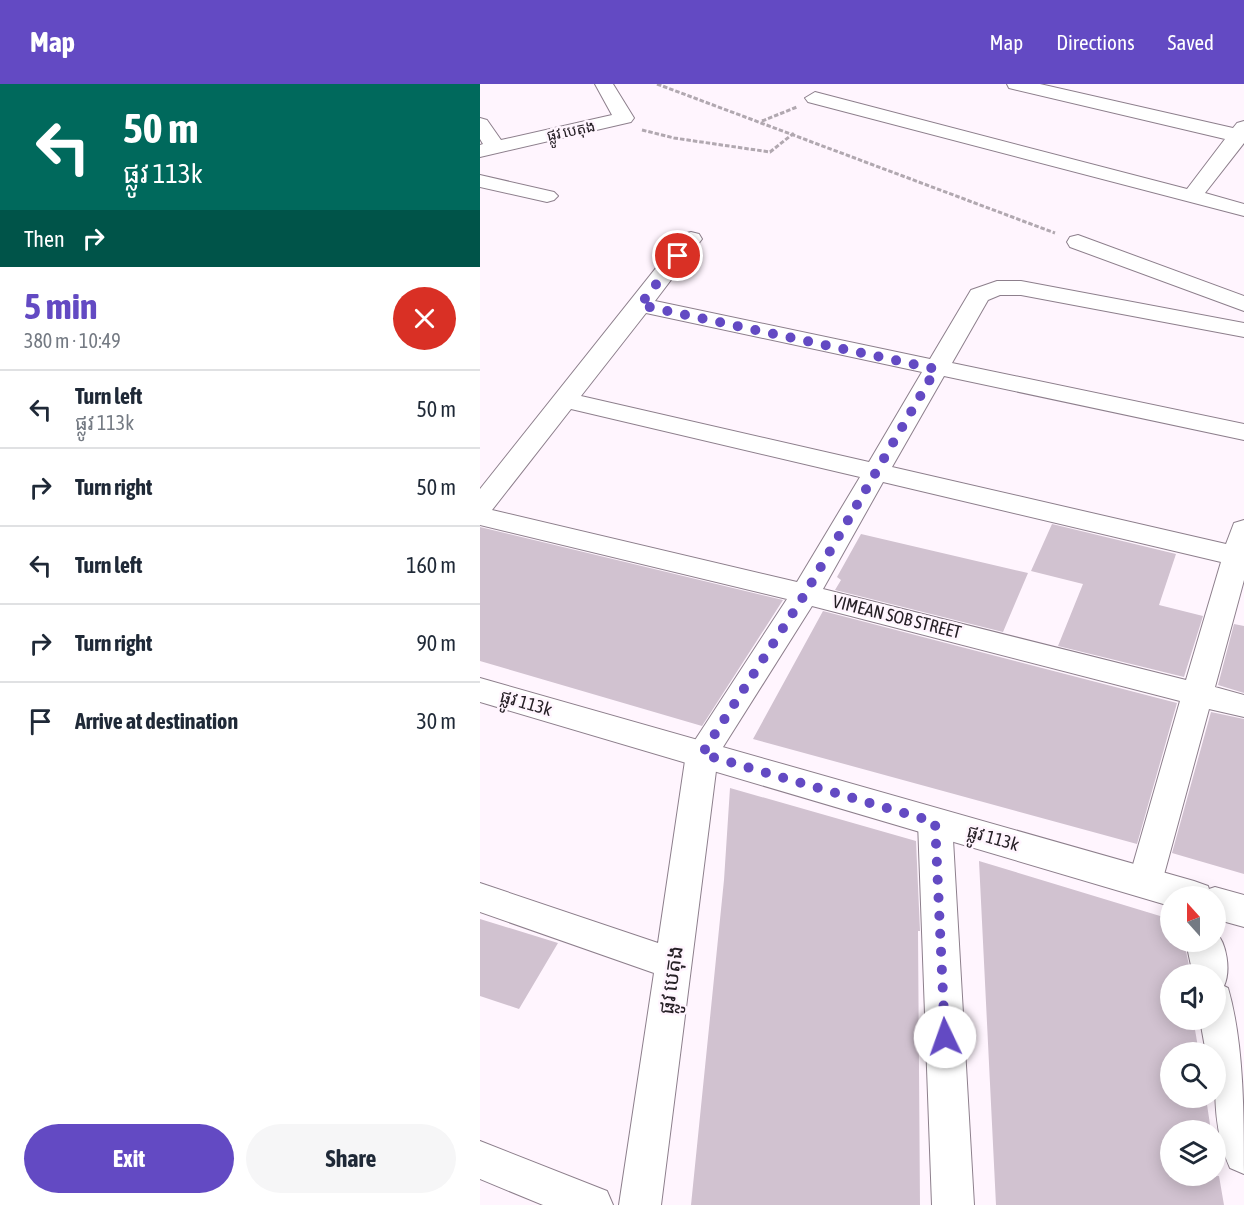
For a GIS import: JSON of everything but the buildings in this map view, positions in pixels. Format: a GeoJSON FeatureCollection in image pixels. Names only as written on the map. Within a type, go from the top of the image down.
{"type":"FeatureCollection","features":[{"type":"Feature","properties":{"kind":"street","name":"ផ្លូវ បេតុង"},"geometry":{"type":"LineString","coordinates":[[488,149],[624,118],[604,84]]}},
{"type":"Feature","properties":{"kind":"street"},"geometry":{"type":"LineString","coordinates":[[815,98],[831,84]]}},
{"type":"Feature","properties":{"kind":"street"},"geometry":{"type":"LineString","coordinates":[[1016,84],[1242,133],[1191,197]]}},
{"type":"Feature","properties":{"kind":"street"},"geometry":{"type":"LineString","coordinates":[[815,98],[1244,210]]}},
{"type":"Feature","properties":{"kind":"street"},"geometry":{"type":"LineString","coordinates":[[480,124],[488,149]]}},
{"type":"Feature","properties":{"kind":"street"},"geometry":{"type":"LineString","coordinates":[[480,181],[547,196]]}},
{"type":"Feature","properties":{"kind":"street"},"geometry":{"type":"LineString","coordinates":[[480,507],[567,400],[691,239]]}},
{"type":"Feature","properties":{"kind":"street"},"geometry":{"type":"LineString","coordinates":[[1078,242],[1244,304]]}},
{"type":"Feature","properties":{"kind":"street"},"geometry":{"type":"LineString","coordinates":[[702,754],[805,594],[874,470],[979,295],[997,288],[1021,288],[1244,330]]}},
{"type":"Feature","properties":{"kind":"street"},"geometry":{"type":"LineString","coordinates":[[640,305],[1244,432]]}},
{"type":"Feature","properties":{"kind":"street"},"geometry":{"type":"LineString","coordinates":[[567,400],[874,470],[1241,548],[1196,694],[1145,882]]}},
{"type":"Feature","properties":{"kind":"street","name":"VIMEAN SOB STREET"},"geometry":{"type":"LineString","coordinates":[[480,516],[805,594],[1244,706]]}},
{"type":"Feature","properties":{"kind":"street","name":"ផ្លូវ 113k"},"geometry":{"type":"LineString","coordinates":[[480,690],[1160,887]]}},
{"type":"Feature","properties":{"kind":"street","name":"ផ្លូវ បេតុង"},"geometry":{"type":"LineString","coordinates":[[640,1205],[702,754]]}},
{"type":"Feature","properties":{"kind":"street"},"geometry":{"type":"LineString","coordinates":[[935,822],[952,1205]]}},
{"type":"Feature","properties":{"kind":"street"},"geometry":{"type":"LineString","coordinates":[[480,897],[673,964]]}},
{"type":"Feature","properties":{"kind":"street"},"geometry":{"type":"LineString","coordinates":[[1226,906],[1244,911]]}},
{"type":"Feature","properties":{"kind":"street"},"geometry":{"type":"LineString","coordinates":[[1221,1030],[1244,1155]]}},
{"type":"Feature","properties":{"kind":"street"},"geometry":{"type":"LineString","coordinates":[[480,1160],[592,1205]]}},
{"type":"Feature","properties":{"kind":"path"},"geometry":{"type":"LineString","coordinates":[[657,84],[794,133],[1078,242]]}},
{"type":"Feature","properties":{"kind":"path"},"geometry":{"type":"LineString","coordinates":[[761,121],[808,104],[815,98]]}},
{"type":"Feature","properties":{"kind":"path"},"geometry":{"type":"LineString","coordinates":[[624,118],[642,130],[674,138],[770,152],[794,133]]}},
{"type":"Feature","properties":{"kind":"route"},"geometry":{"type":"LineString","coordinates":[[678,256],[640,305],[936,369],[874,470],[805,594],[702,754],[935,822],[945,1037]]}}]}
